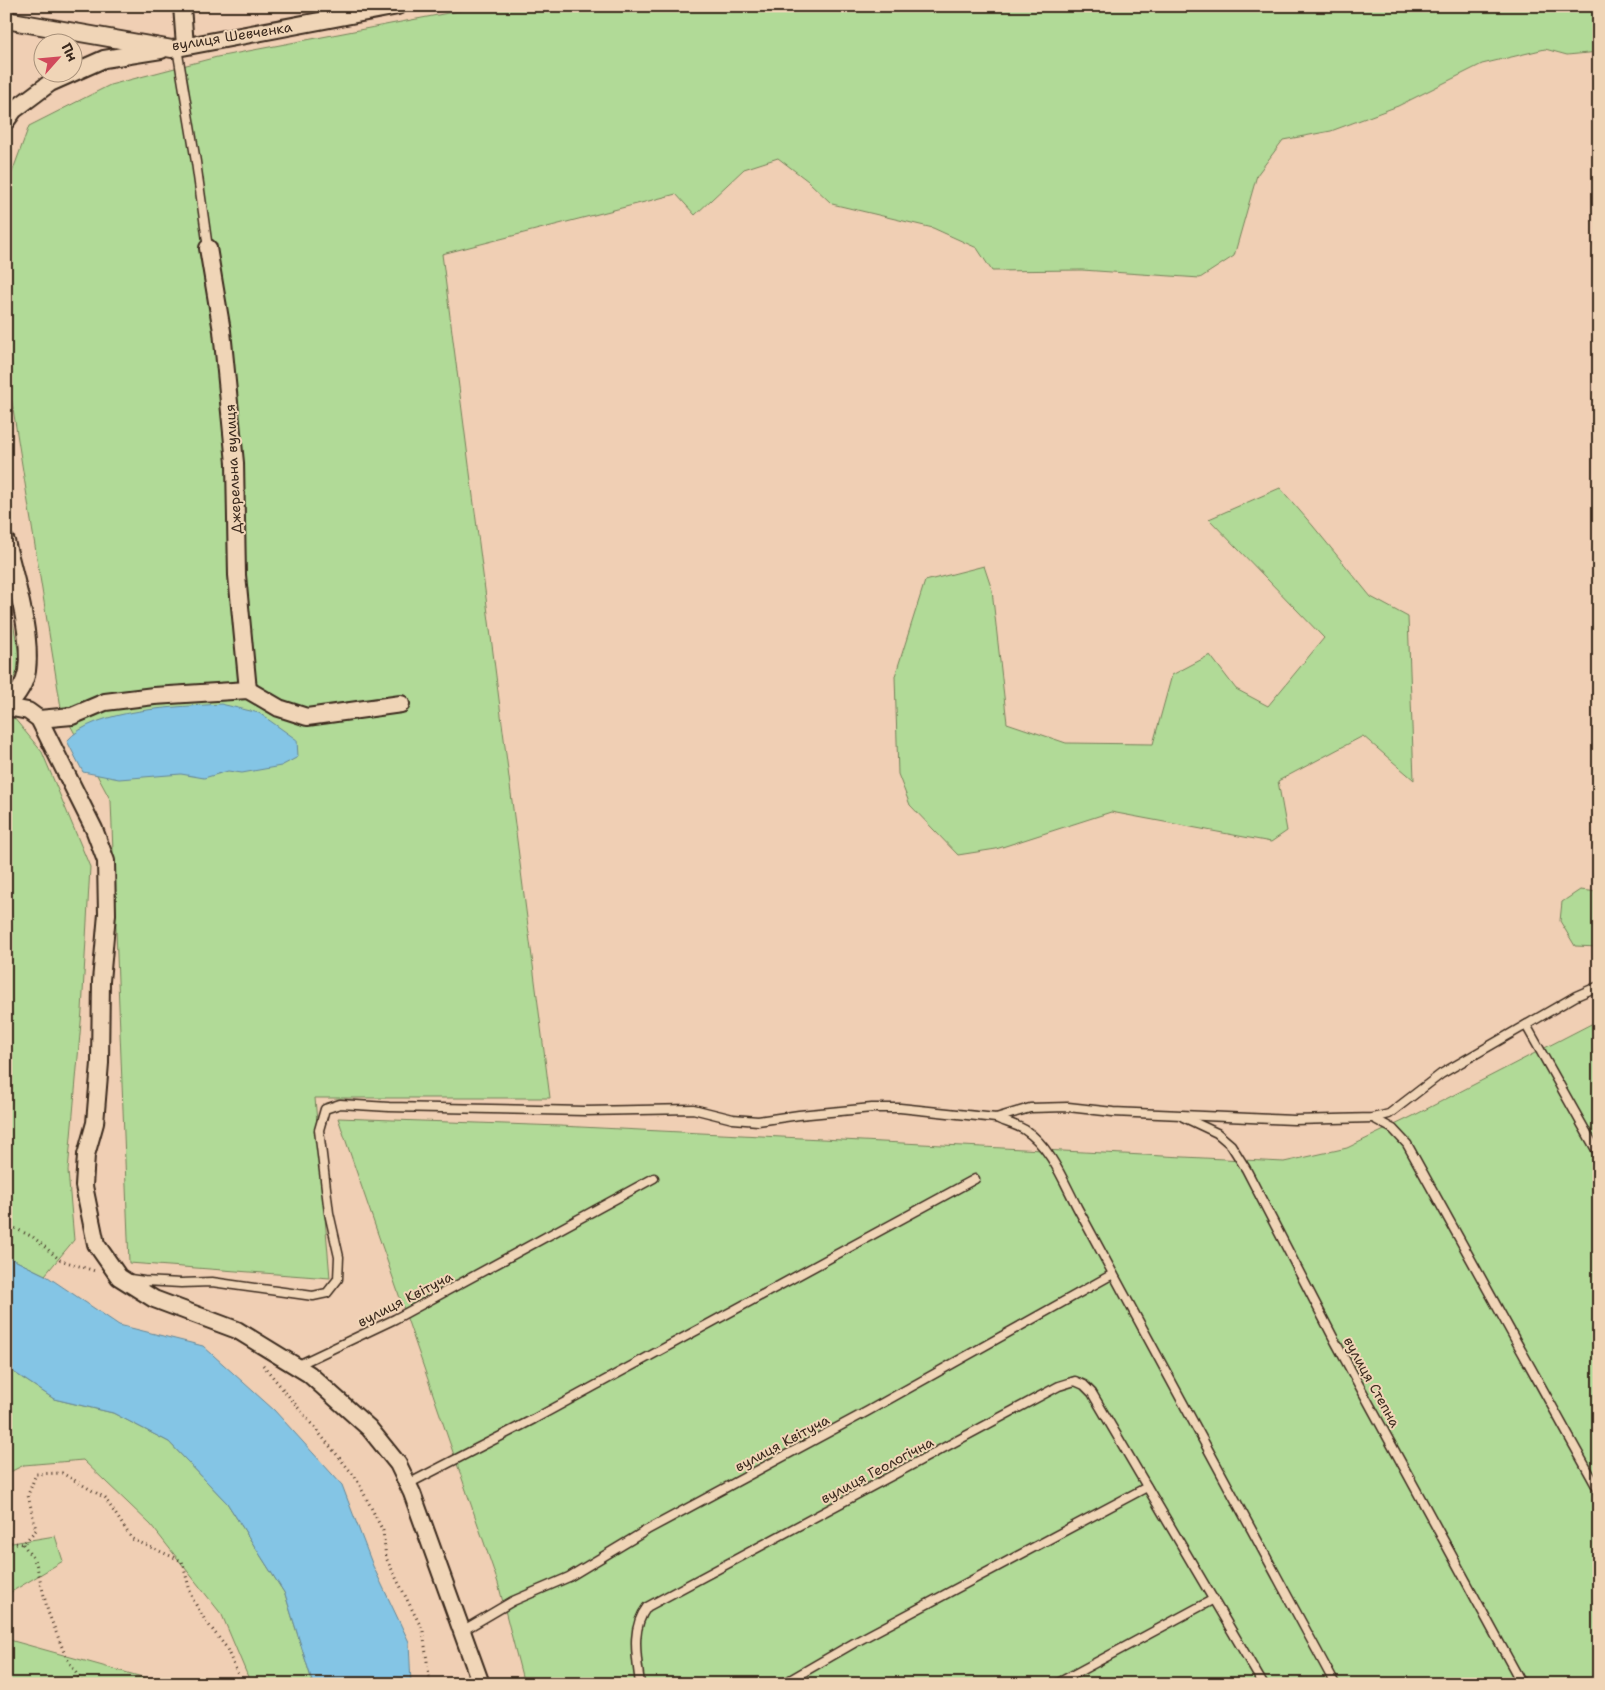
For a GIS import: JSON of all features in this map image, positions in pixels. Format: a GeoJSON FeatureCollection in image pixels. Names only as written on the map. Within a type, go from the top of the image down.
{"type":"FeatureCollection","features":[{"type":"Feature","properties":{"kind":"street"},"geometry":{"type":"LineString","coordinates":[[6,121],[14,110],[50,83],[104,59],[178,47],[182,6]]}},
{"type":"Feature","properties":{"kind":"street","name":"вулиця Шевченка"},"geometry":{"type":"LineString","coordinates":[[6,20],[178,47],[389,7]]}},
{"type":"Feature","properties":{"kind":"street","name":"Джерельна вулиця"},"geometry":{"type":"LineString","coordinates":[[208,248],[222,330],[235,463],[237,575],[248,690]]}},
{"type":"Feature","properties":{"kind":"street"},"geometry":{"type":"LineString","coordinates":[[6,541],[27,636],[27,672],[21,690],[6,707]]}},
{"type":"Feature","properties":{"kind":"street"},"geometry":{"type":"LineString","coordinates":[[39,719],[72,716],[105,702],[154,696],[248,690],[279,708],[307,717],[401,704]]}},
{"type":"Feature","properties":{"kind":"street"},"geometry":{"type":"LineString","coordinates":[[6,707],[28,711],[39,719],[94,829],[106,861],[107,914],[101,981],[100,1063],[95,1122],[86,1155],[84,1186],[96,1244],[120,1277],[154,1299],[237,1330],[310,1374],[369,1428],[398,1464],[408,1484],[481,1684]]}},
{"type":"Feature","properties":{"kind":"lane"},"geometry":{"type":"LineString","coordinates":[[178,47],[208,248]]}},
{"type":"Feature","properties":{"kind":"lane"},"geometry":{"type":"LineString","coordinates":[[996,1118],[1030,1108],[1068,1107],[1113,1112],[1294,1120],[1373,1118],[1389,1114],[1441,1074],[1576,996],[1599,986]]}},
{"type":"Feature","properties":{"kind":"lane"},"geometry":{"type":"LineString","coordinates":[[1526,1025],[1599,1155]]}},
{"type":"Feature","properties":{"kind":"lane"},"geometry":{"type":"LineString","coordinates":[[120,1277],[144,1281],[212,1282],[313,1296],[327,1293],[338,1280],[339,1257],[329,1213],[319,1130],[325,1109],[340,1104],[389,1107],[586,1111],[693,1109],[733,1119],[758,1121],[872,1108],[900,1108],[996,1118],[1025,1130],[1044,1148],[1055,1165],[1335,1684]]}},
{"type":"Feature","properties":{"kind":"lane","name":"вулиця Степна"},"geometry":{"type":"LineString","coordinates":[[1179,1115],[1217,1133],[1231,1144],[1246,1169],[1336,1344],[1522,1684]]}},
{"type":"Feature","properties":{"kind":"lane"},"geometry":{"type":"LineString","coordinates":[[1373,1118],[1394,1129],[1407,1144],[1599,1491]]}},
{"type":"Feature","properties":{"kind":"lane","name":"вулиця Квітуча"},"geometry":{"type":"LineString","coordinates":[[296,1366],[395,1320],[654,1178]]}},
{"type":"Feature","properties":{"kind":"lane"},"geometry":{"type":"LineString","coordinates":[[408,1484],[534,1419],[975,1179]]}},
{"type":"Feature","properties":{"kind":"lane","name":"вулиця Квітуча"},"geometry":{"type":"LineString","coordinates":[[462,1632],[513,1602],[569,1577],[647,1530],[868,1411],[1113,1274]]}},
{"type":"Feature","properties":{"kind":"lane","name":"вулиця Геологічна"},"geometry":{"type":"LineString","coordinates":[[640,1684],[636,1645],[637,1626],[646,1608],[1059,1386],[1076,1381],[1084,1385],[1092,1393],[1263,1684]]}},
{"type":"Feature","properties":{"kind":"lane"},"geometry":{"type":"LineString","coordinates":[[783,1684],[862,1639],[1147,1487]]}},
{"type":"Feature","properties":{"kind":"lane"},"geometry":{"type":"LineString","coordinates":[[1056,1684],[1214,1599]]}},
{"type":"Feature","properties":{"kind":"path"},"geometry":{"type":"LineString","coordinates":[[6,1224],[33,1237],[60,1260],[120,1277]]}},
{"type":"Feature","properties":{"kind":"path"},"geometry":{"type":"LineString","coordinates":[[260,1361],[356,1478],[383,1531],[386,1558],[423,1632],[430,1684]]}},
{"type":"Feature","properties":{"kind":"path"},"geometry":{"type":"LineString","coordinates":[[23,1544],[36,1530],[28,1495],[36,1474],[62,1473],[105,1498],[132,1539],[182,1561],[192,1598],[205,1620],[226,1647],[242,1684]]}},
{"type":"Feature","properties":{"kind":"path"},"geometry":{"type":"LineString","coordinates":[[6,1542],[23,1544],[36,1563],[48,1612],[66,1657],[82,1684]]}},
{"type":"Feature","properties":{"kind":"green space"},"geometry":{"type":"Polygon","coordinates":[[[485,6],[1599,6],[1599,52],[1567,55],[1545,49],[1482,64],[1398,106],[1331,131],[1283,140],[1257,175],[1234,256],[1200,278],[1082,270],[992,271],[977,248],[933,228],[832,204],[808,181],[778,158],[744,169],[695,215],[676,194],[442,254],[550,1098],[315,1098],[330,1278],[129,1263],[111,801],[61,708],[6,365],[6,189],[29,126],[110,85],[217,57],[485,6]]]}},
{"type":"Feature","properties":{"kind":"green space"},"geometry":{"type":"Polygon","coordinates":[[[1280,488],[1371,597],[1408,617],[1414,780],[1363,736],[1278,781],[1287,831],[1271,842],[1111,812],[996,849],[958,855],[910,805],[898,774],[895,676],[925,581],[984,566],[992,590],[1007,723],[1066,743],[1153,744],[1172,675],[1210,655],[1236,689],[1268,706],[1324,638],[1209,519],[1280,488]]]}},
{"type":"Feature","properties":{"kind":"green space"},"geometry":{"type":"Polygon","coordinates":[[[6,586],[21,665],[6,692],[6,586]]]}},
{"type":"Feature","properties":{"kind":"green space"},"geometry":{"type":"Polygon","coordinates":[[[14,718],[42,752],[90,867],[82,1011],[68,1171],[74,1240],[45,1275],[6,1256],[6,720],[14,718]]]}},
{"type":"Feature","properties":{"kind":"green space"},"geometry":{"type":"Polygon","coordinates":[[[1580,890],[1599,892],[1599,947],[1575,946],[1560,921],[1562,902],[1580,890]]]}},
{"type":"Feature","properties":{"kind":"green space"},"geometry":{"type":"Polygon","coordinates":[[[1599,1020],[1599,1684],[524,1684],[498,1583],[338,1118],[560,1126],[1284,1162],[1347,1148],[1599,1020]]]}},
{"type":"Feature","properties":{"kind":"green space"},"geometry":{"type":"Polygon","coordinates":[[[6,1367],[54,1399],[113,1413],[169,1442],[227,1503],[285,1594],[313,1684],[251,1684],[222,1615],[151,1525],[83,1460],[24,1465],[6,1474],[6,1367]]]}},
{"type":"Feature","properties":{"kind":"green space"},"geometry":{"type":"Polygon","coordinates":[[[55,1536],[63,1561],[11,1592],[6,1631],[6,1544],[55,1536]]]}},
{"type":"Feature","properties":{"kind":"green space"},"geometry":{"type":"Polygon","coordinates":[[[6,1639],[146,1678],[148,1684],[6,1684],[6,1639]]]}},
{"type":"Feature","properties":{"kind":"water"},"geometry":{"type":"Polygon","coordinates":[[[221,704],[259,713],[297,740],[298,757],[281,766],[242,773],[228,771],[204,778],[181,774],[119,779],[83,772],[67,741],[80,730],[117,716],[161,708],[221,704]]]}},
{"type":"Feature","properties":{"kind":"water"},"geometry":{"type":"Polygon","coordinates":[[[6,1256],[45,1275],[119,1325],[203,1346],[274,1410],[342,1485],[373,1566],[409,1642],[411,1684],[313,1684],[285,1594],[227,1503],[169,1442],[113,1413],[54,1399],[6,1367],[6,1256]]]}}]}
